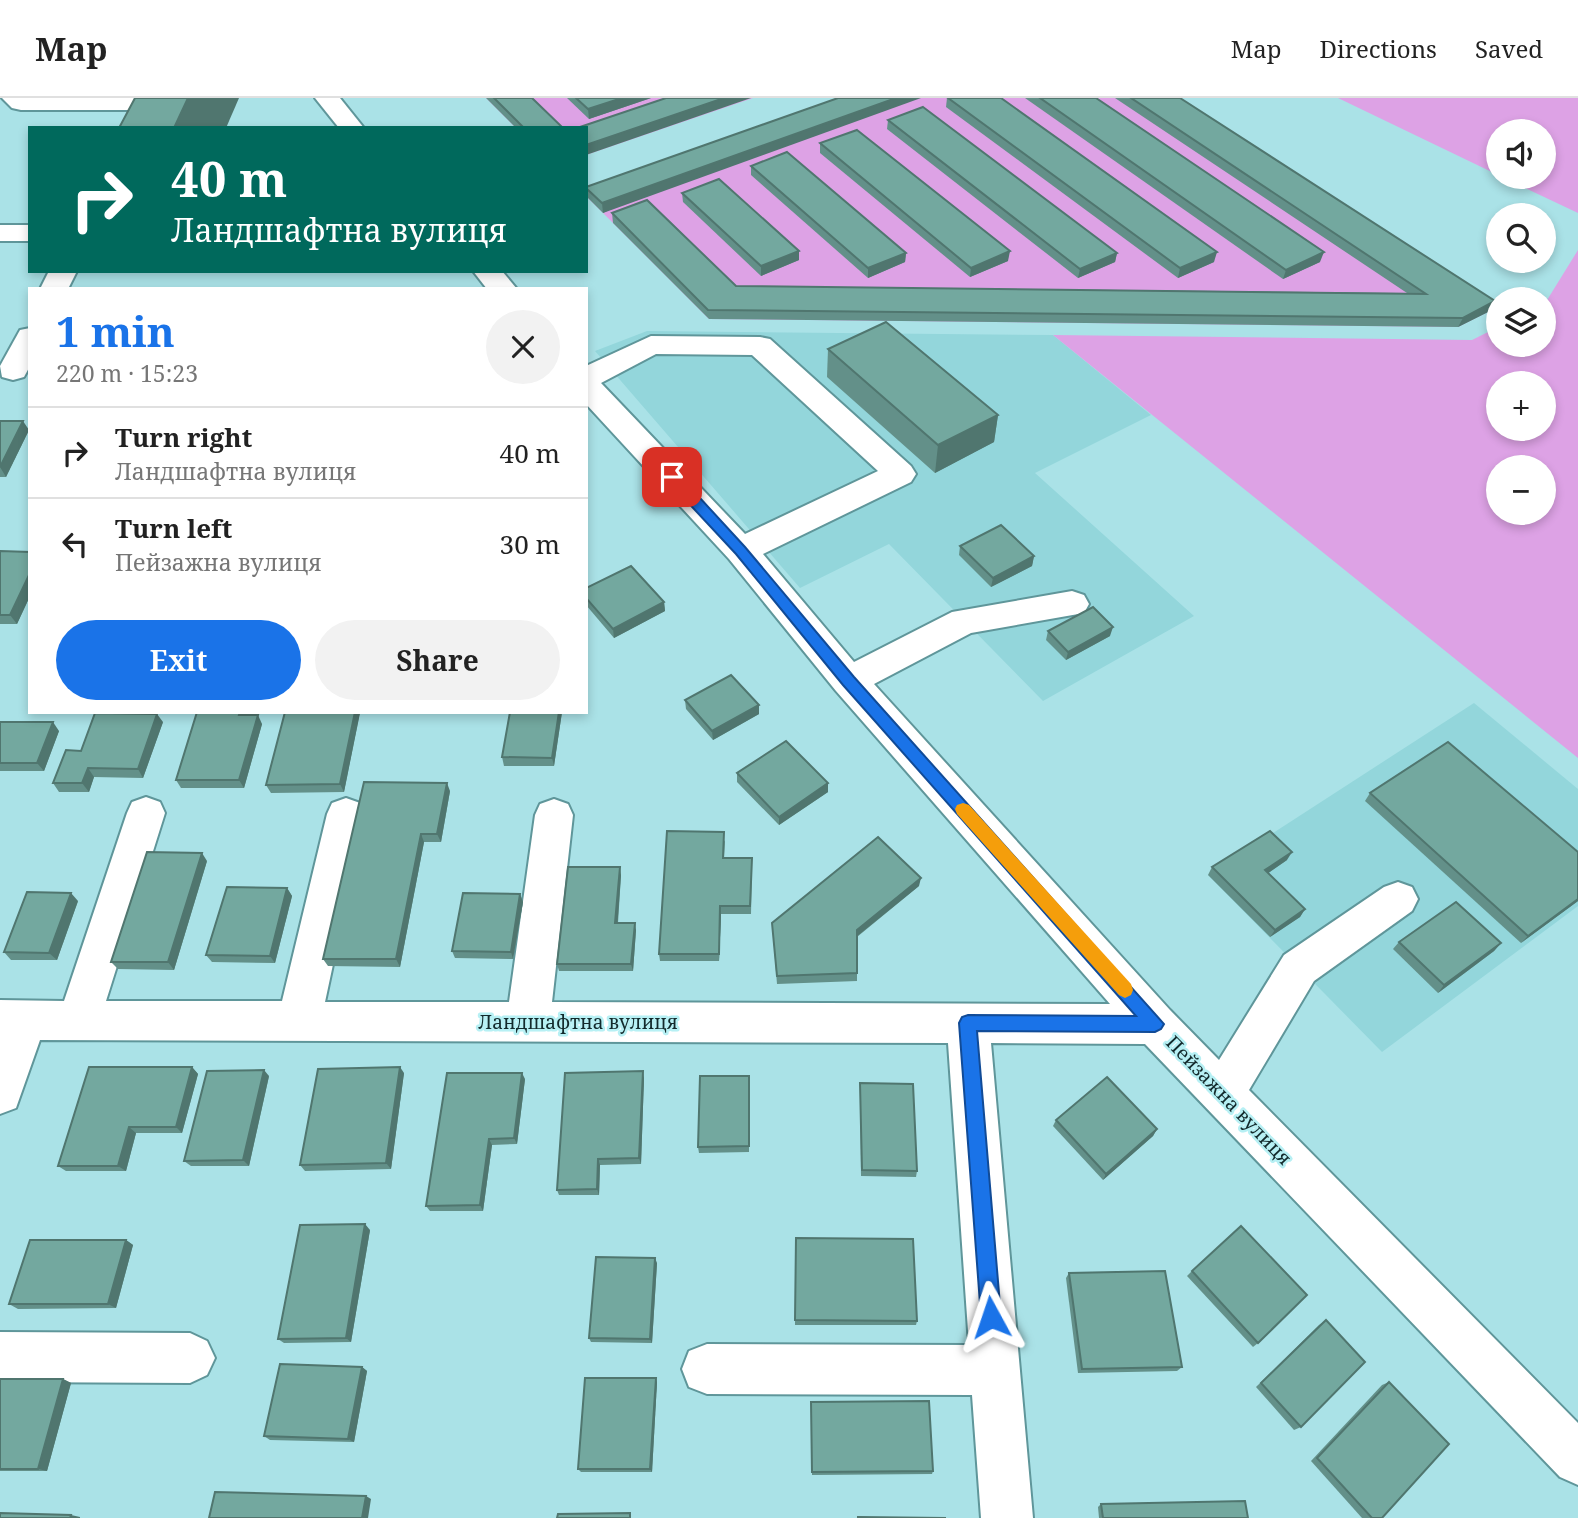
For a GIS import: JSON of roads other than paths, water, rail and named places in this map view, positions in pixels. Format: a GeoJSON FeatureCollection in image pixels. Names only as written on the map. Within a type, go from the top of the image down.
{"type":"FeatureCollection","features":[{"type":"Feature","properties":{"kind":"street"},"geometry":{"type":"LineString","coordinates":[[14,98],[21,103],[148,103],[136,126]]}},
{"type":"Feature","properties":{"kind":"street"},"geometry":{"type":"LineString","coordinates":[[327,98],[350,126]]}},
{"type":"Feature","properties":{"kind":"street"},"geometry":{"type":"LineString","coordinates":[[0,233],[28,233]]}},
{"type":"Feature","properties":{"kind":"street"},"geometry":{"type":"LineString","coordinates":[[489,273],[501,287]]}},
{"type":"Feature","properties":{"kind":"street"},"geometry":{"type":"LineString","coordinates":[[14,370],[28,341]]}},
{"type":"Feature","properties":{"kind":"street"},"geometry":{"type":"LineString","coordinates":[[588,378],[651,345],[760,346],[900,474],[741,550]]}},
{"type":"Feature","properties":{"kind":"street","name":"Пейзажна вулиця"},"geometry":{"type":"LineString","coordinates":[[588,387],[741,550],[849,681],[1155,1024],[1578,1459]]}},
{"type":"Feature","properties":{"kind":"street"},"geometry":{"type":"LineString","coordinates":[[849,681],[964,621],[1072,604]]}},
{"type":"Feature","properties":{"kind":"street"},"geometry":{"type":"LineString","coordinates":[[78,1021],[146,813]]}},
{"type":"Feature","properties":{"kind":"street"},"geometry":{"type":"LineString","coordinates":[[299,1021],[346,814]]}},
{"type":"Feature","properties":{"kind":"street"},"geometry":{"type":"LineString","coordinates":[[528,1022],[554,815]]}},
{"type":"Feature","properties":{"kind":"street"},"geometry":{"type":"LineString","coordinates":[[1223,1093],[1299,968],[1398,899]]}},
{"type":"Feature","properties":{"kind":"street"},"geometry":{"type":"LineString","coordinates":[[0,1093],[13,1020]]}},
{"type":"Feature","properties":{"kind":"street","name":"Ландшафтна вулиця"},"geometry":{"type":"LineString","coordinates":[[13,1020],[1155,1024]]}},
{"type":"Feature","properties":{"kind":"street"},"geometry":{"type":"LineString","coordinates":[[968,1023],[1007,1518]]}},
{"type":"Feature","properties":{"kind":"street"},"geometry":{"type":"LineString","coordinates":[[0,1357],[190,1358]]}},
{"type":"Feature","properties":{"kind":"street"},"geometry":{"type":"LineString","coordinates":[[707,1369],[995,1370]]}}]}
